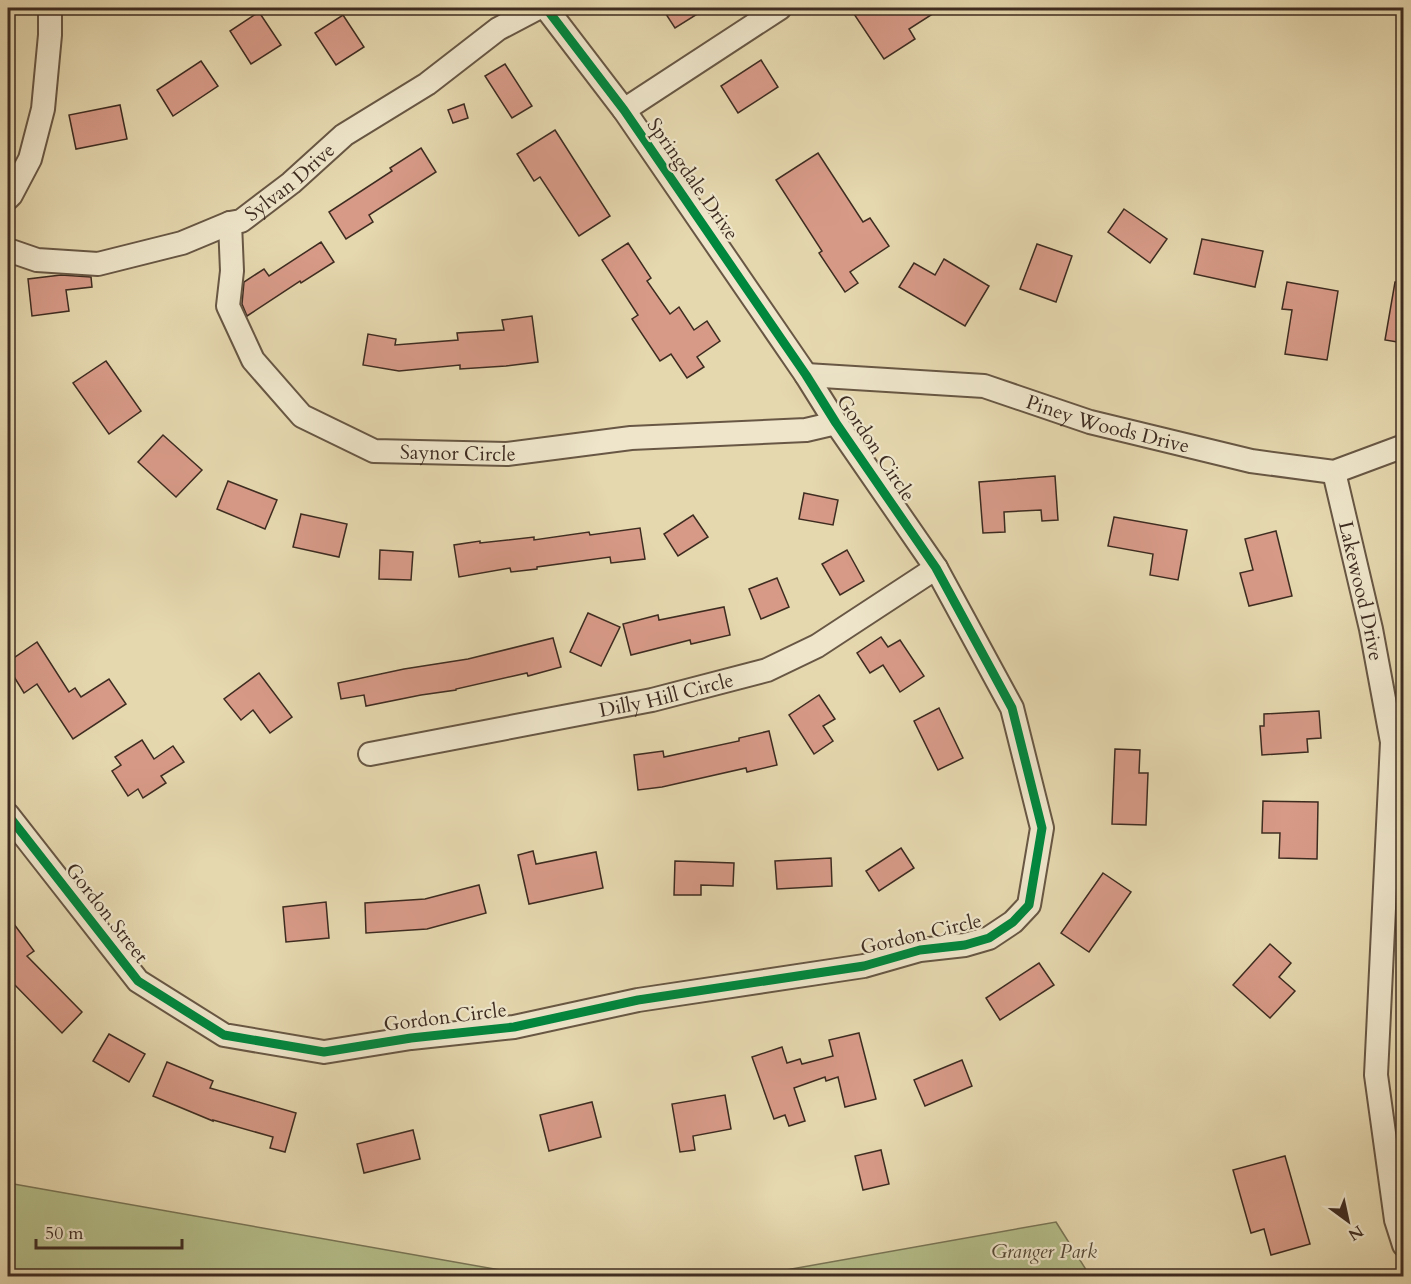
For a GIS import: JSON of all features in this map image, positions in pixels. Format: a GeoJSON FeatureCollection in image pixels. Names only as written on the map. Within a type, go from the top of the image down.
{"type":"FeatureCollection","features":[{"type":"Feature","properties":{"kind":"street"},"geometry":{"type":"LineString","coordinates":[[8,198],[30,159],[43,109],[50,35],[50,8]]}},
{"type":"Feature","properties":{"kind":"street","name":"Sylvan Drive"},"geometry":{"type":"LineString","coordinates":[[8,250],[37,260],[98,264],[182,243],[230,223],[241,221],[291,183],[344,135],[427,84],[498,29],[538,8]]}},
{"type":"Feature","properties":{"kind":"street","name":"Springdale Drive"},"geometry":{"type":"LineString","coordinates":[[546,8],[624,110],[806,375]]}},
{"type":"Feature","properties":{"kind":"street"},"geometry":{"type":"LineString","coordinates":[[624,110],[780,8]]}},
{"type":"Feature","properties":{"kind":"street","name":"Saynor Circle"},"geometry":{"type":"LineString","coordinates":[[230,223],[232,272],[228,306],[253,360],[302,416],[374,451],[507,454],[631,438],[806,430],[836,423]]}},
{"type":"Feature","properties":{"kind":"street","name":"Gordon Circle"},"geometry":{"type":"LineString","coordinates":[[224,1035],[324,1052],[411,1038],[514,1027],[638,1000],[864,966],[920,950],[965,945],[989,938],[1014,921],[1029,905],[1042,828],[1012,708],[936,568],[836,423],[806,375]]}},
{"type":"Feature","properties":{"kind":"street","name":"Piney Woods Drive"},"geometry":{"type":"LineString","coordinates":[[806,375],[984,386],[1090,422],[1251,460],[1334,472],[1404,446]]}},
{"type":"Feature","properties":{"kind":"street","name":"Lakewood Drive"},"geometry":{"type":"LineString","coordinates":[[1334,472],[1371,629],[1392,742],[1376,1075],[1396,1220],[1404,1245]]}},
{"type":"Feature","properties":{"kind":"street","name":"Dilly Hill Circle"},"geometry":{"type":"LineString","coordinates":[[370,754],[651,700],[766,670],[817,646],[936,568]]}},
{"type":"Feature","properties":{"kind":"street","name":"Gordon Street"},"geometry":{"type":"LineString","coordinates":[[8,815],[138,981],[224,1035]]}},
{"type":"Feature","properties":{"kind":"green space"},"geometry":{"type":"Polygon","coordinates":[[[8,1183],[534,1276],[8,1276],[8,1183]]]}},
{"type":"Feature","properties":{"kind":"green space","name":"Granger Park"},"geometry":{"type":"Polygon","coordinates":[[[1056,1222],[1090,1276],[752,1276],[1056,1222]]]}},
{"type":"Feature","properties":{"kind":"building"},"geometry":{"type":"Polygon","coordinates":[[[662,8],[707,8],[675,28],[662,8]]]}},
{"type":"Feature","properties":{"kind":"building"},"geometry":{"type":"Polygon","coordinates":[[[850,8],[942,8],[909,29],[915,39],[884,59],[850,8]]]}},
{"type":"Feature","properties":{"kind":"building"},"geometry":{"type":"Polygon","coordinates":[[[259,12],[281,45],[251,64],[230,31],[259,12]]]}},
{"type":"Feature","properties":{"kind":"building"},"geometry":{"type":"Polygon","coordinates":[[[343,15],[364,47],[336,65],[315,33],[343,15]]]}},
{"type":"Feature","properties":{"kind":"building"},"geometry":{"type":"Polygon","coordinates":[[[761,60],[778,87],[738,113],[721,86],[761,60]]]}},
{"type":"Feature","properties":{"kind":"building"},"geometry":{"type":"Polygon","coordinates":[[[201,61],[218,86],[173,116],[157,90],[201,61]]]}},
{"type":"Feature","properties":{"kind":"building"},"geometry":{"type":"Polygon","coordinates":[[[505,64],[532,106],[512,118],[485,76],[505,64]]]}},
{"type":"Feature","properties":{"kind":"building"},"geometry":{"type":"Polygon","coordinates":[[[464,104],[468,118],[453,123],[448,110],[464,104]]]}},
{"type":"Feature","properties":{"kind":"building"},"geometry":{"type":"Polygon","coordinates":[[[120,105],[127,139],[76,149],[69,115],[120,105]]]}},
{"type":"Feature","properties":{"kind":"building"},"geometry":{"type":"Polygon","coordinates":[[[555,130],[610,216],[579,236],[540,177],[534,181],[517,154],[555,130]]]}},
{"type":"Feature","properties":{"kind":"building"},"geometry":{"type":"Polygon","coordinates":[[[421,148],[436,172],[369,215],[373,222],[346,239],[329,212],[392,171],[390,168],[421,148]]]}},
{"type":"Feature","properties":{"kind":"building"},"geometry":{"type":"Polygon","coordinates":[[[818,153],[863,222],[870,218],[889,246],[850,272],[858,283],[845,292],[819,253],[822,251],[776,180],[818,153]]]}},
{"type":"Feature","properties":{"kind":"building"},"geometry":{"type":"Polygon","coordinates":[[[1124,209],[1167,239],[1150,263],[1108,232],[1124,209]]]}},
{"type":"Feature","properties":{"kind":"building"},"geometry":{"type":"Polygon","coordinates":[[[1202,239],[1263,251],[1255,287],[1194,274],[1202,239]]]}},
{"type":"Feature","properties":{"kind":"building"},"geometry":{"type":"Polygon","coordinates":[[[321,242],[334,262],[247,316],[242,304],[244,282],[264,269],[269,276],[321,242]]]}},
{"type":"Feature","properties":{"kind":"building"},"geometry":{"type":"Polygon","coordinates":[[[628,243],[651,278],[647,281],[670,314],[679,307],[694,330],[707,321],[720,341],[697,357],[704,367],[687,378],[671,354],[660,361],[632,319],[638,315],[602,260],[628,243]]]}},
{"type":"Feature","properties":{"kind":"building"},"geometry":{"type":"Polygon","coordinates":[[[1037,244],[1072,256],[1056,302],[1020,289],[1037,244]]]}},
{"type":"Feature","properties":{"kind":"building"},"geometry":{"type":"Polygon","coordinates":[[[944,259],[989,286],[965,326],[899,287],[914,263],[935,275],[944,259]]]}},
{"type":"Feature","properties":{"kind":"building"},"geometry":{"type":"Polygon","coordinates":[[[61,275],[91,277],[92,287],[66,290],[69,311],[32,316],[28,279],[61,275]]]}},
{"type":"Feature","properties":{"kind":"building"},"geometry":{"type":"Polygon","coordinates":[[[1287,282],[1338,291],[1327,360],[1285,354],[1292,310],[1282,309],[1287,282]]]}},
{"type":"Feature","properties":{"kind":"building"},"geometry":{"type":"Polygon","coordinates":[[[1395,282],[1404,283],[1404,343],[1385,340],[1395,282]]]}},
{"type":"Feature","properties":{"kind":"building"},"geometry":{"type":"Polygon","coordinates":[[[532,316],[538,362],[460,369],[460,365],[399,371],[363,365],[368,334],[396,339],[395,345],[458,340],[457,333],[504,330],[502,320],[532,316]]]}},
{"type":"Feature","properties":{"kind":"building"},"geometry":{"type":"Polygon","coordinates":[[[106,361],[141,411],[109,434],[73,383],[106,361]]]}},
{"type":"Feature","properties":{"kind":"building"},"geometry":{"type":"Polygon","coordinates":[[[163,435],[202,470],[176,497],[138,462],[163,435]]]}},
{"type":"Feature","properties":{"kind":"building"},"geometry":{"type":"Polygon","coordinates":[[[1055,476],[1058,520],[1042,521],[1041,510],[1004,512],[1005,532],[983,533],[979,482],[1055,476]]]}},
{"type":"Feature","properties":{"kind":"building"},"geometry":{"type":"Polygon","coordinates":[[[228,481],[277,500],[265,529],[217,509],[228,481]]]}},
{"type":"Feature","properties":{"kind":"building"},"geometry":{"type":"Polygon","coordinates":[[[804,493],[838,500],[833,525],[799,519],[804,493]]]}},
{"type":"Feature","properties":{"kind":"building"},"geometry":{"type":"Polygon","coordinates":[[[301,514],[347,524],[339,557],[293,547],[301,514]]]}},
{"type":"Feature","properties":{"kind":"building"},"geometry":{"type":"Polygon","coordinates":[[[693,515],[708,537],[678,556],[664,534],[693,515]]]}},
{"type":"Feature","properties":{"kind":"building"},"geometry":{"type":"Polygon","coordinates":[[[1114,517],[1187,530],[1178,580],[1150,575],[1153,554],[1108,546],[1114,517]]]}},
{"type":"Feature","properties":{"kind":"building"},"geometry":{"type":"Polygon","coordinates":[[[640,528],[645,559],[611,563],[610,557],[537,567],[537,569],[511,572],[510,568],[459,577],[454,545],[534,537],[534,540],[589,532],[590,535],[640,528]]]}},
{"type":"Feature","properties":{"kind":"building"},"geometry":{"type":"Polygon","coordinates":[[[1276,531],[1292,596],[1249,606],[1240,573],[1253,570],[1245,539],[1276,531]]]}},
{"type":"Feature","properties":{"kind":"building"},"geometry":{"type":"Polygon","coordinates":[[[380,550],[413,552],[411,580],[379,579],[380,550]]]}},
{"type":"Feature","properties":{"kind":"building"},"geometry":{"type":"Polygon","coordinates":[[[847,550],[864,581],[840,595],[822,564],[847,550]]]}},
{"type":"Feature","properties":{"kind":"building"},"geometry":{"type":"Polygon","coordinates":[[[777,578],[789,607],[761,619],[749,589],[777,578]]]}},
{"type":"Feature","properties":{"kind":"building"},"geometry":{"type":"Polygon","coordinates":[[[724,607],[730,635],[691,644],[690,640],[631,655],[623,624],[658,615],[659,620],[724,607]]]}},
{"type":"Feature","properties":{"kind":"building"},"geometry":{"type":"Polygon","coordinates":[[[588,613],[620,627],[601,666],[570,652],[588,613]]]}},
{"type":"Feature","properties":{"kind":"building"},"geometry":{"type":"Polygon","coordinates":[[[881,637],[888,647],[900,640],[924,676],[900,692],[883,665],[870,673],[857,653],[881,637]]]}},
{"type":"Feature","properties":{"kind":"building"},"geometry":{"type":"Polygon","coordinates":[[[553,638],[561,667],[528,676],[527,673],[456,690],[366,706],[364,695],[341,699],[338,683],[468,659],[553,638]]]}},
{"type":"Feature","properties":{"kind":"building"},"geometry":{"type":"Polygon","coordinates":[[[37,642],[69,692],[75,688],[81,697],[109,679],[126,704],[73,739],[37,684],[24,693],[8,667],[8,662],[37,642]]]}},
{"type":"Feature","properties":{"kind":"building"},"geometry":{"type":"Polygon","coordinates":[[[259,673],[292,717],[270,733],[253,710],[241,720],[224,699],[259,673]]]}},
{"type":"Feature","properties":{"kind":"building"},"geometry":{"type":"Polygon","coordinates":[[[819,695],[835,719],[823,726],[833,741],[814,754],[789,715],[819,695]]]}},
{"type":"Feature","properties":{"kind":"building"},"geometry":{"type":"Polygon","coordinates":[[[939,708],[963,758],[938,770],[914,721],[939,708]]]}},
{"type":"Feature","properties":{"kind":"building"},"geometry":{"type":"Polygon","coordinates":[[[1319,711],[1321,738],[1307,739],[1308,752],[1262,755],[1260,726],[1264,726],[1264,714],[1319,711]]]}},
{"type":"Feature","properties":{"kind":"building"},"geometry":{"type":"Polygon","coordinates":[[[769,731],[777,765],[747,772],[746,768],[662,787],[638,790],[634,755],[663,751],[664,757],[739,741],[739,738],[769,731]]]}},
{"type":"Feature","properties":{"kind":"building"},"geometry":{"type":"Polygon","coordinates":[[[142,740],[154,759],[173,746],[184,762],[161,776],[166,783],[143,798],[138,789],[128,796],[112,771],[121,765],[115,757],[142,740]]]}},
{"type":"Feature","properties":{"kind":"building"},"geometry":{"type":"Polygon","coordinates":[[[1115,749],[1140,750],[1139,773],[1148,773],[1146,825],[1112,824],[1115,749]]]}},
{"type":"Feature","properties":{"kind":"building"},"geometry":{"type":"Polygon","coordinates":[[[1263,801],[1318,802],[1317,859],[1279,858],[1280,833],[1262,833],[1263,801]]]}},
{"type":"Feature","properties":{"kind":"building"},"geometry":{"type":"Polygon","coordinates":[[[901,848],[914,868],[879,891],[866,871],[901,848]]]}},
{"type":"Feature","properties":{"kind":"building"},"geometry":{"type":"Polygon","coordinates":[[[533,851],[536,864],[596,852],[603,888],[529,904],[518,855],[533,851]]]}},
{"type":"Feature","properties":{"kind":"building"},"geometry":{"type":"Polygon","coordinates":[[[831,858],[832,886],[777,889],[775,861],[831,858]]]}},
{"type":"Feature","properties":{"kind":"building"},"geometry":{"type":"Polygon","coordinates":[[[675,861],[734,863],[733,886],[701,885],[701,895],[674,895],[675,861]]]}},
{"type":"Feature","properties":{"kind":"building"},"geometry":{"type":"Polygon","coordinates":[[[1103,873],[1131,892],[1089,952],[1061,933],[1103,873]]]}},
{"type":"Feature","properties":{"kind":"building"},"geometry":{"type":"Polygon","coordinates":[[[479,885],[486,913],[427,929],[366,933],[365,903],[425,899],[479,885]]]}},
{"type":"Feature","properties":{"kind":"building"},"geometry":{"type":"Polygon","coordinates":[[[326,902],[329,938],[286,942],[283,907],[326,902]]]}},
{"type":"Feature","properties":{"kind":"building"},"geometry":{"type":"Polygon","coordinates":[[[8,916],[34,951],[27,956],[82,1012],[62,1033],[8,978],[8,916]]]}},
{"type":"Feature","properties":{"kind":"building"},"geometry":{"type":"Polygon","coordinates":[[[1270,944],[1291,963],[1279,977],[1295,991],[1270,1018],[1233,985],[1270,944]]]}},
{"type":"Feature","properties":{"kind":"building"},"geometry":{"type":"Polygon","coordinates":[[[1039,963],[1054,985],[1000,1020],[986,998],[1039,963]]]}},
{"type":"Feature","properties":{"kind":"building"},"geometry":{"type":"Polygon","coordinates":[[[859,1033],[876,1099],[845,1107],[838,1077],[826,1081],[825,1077],[794,1088],[805,1121],[789,1126],[785,1115],[774,1119],[752,1057],[782,1047],[787,1063],[800,1059],[802,1064],[833,1056],[829,1040],[859,1033]]]}},
{"type":"Feature","properties":{"kind":"building"},"geometry":{"type":"Polygon","coordinates":[[[109,1034],[145,1054],[129,1082],[93,1061],[109,1034]]]}},
{"type":"Feature","properties":{"kind":"building"},"geometry":{"type":"Polygon","coordinates":[[[962,1060],[972,1086],[925,1106],[914,1080],[962,1060]]]}},
{"type":"Feature","properties":{"kind":"building"},"geometry":{"type":"Polygon","coordinates":[[[167,1062],[213,1081],[210,1088],[296,1113],[285,1152],[270,1148],[273,1137],[213,1121],[153,1096],[167,1062]]]}},
{"type":"Feature","properties":{"kind":"building"},"geometry":{"type":"Polygon","coordinates":[[[725,1095],[731,1129],[693,1136],[695,1150],[680,1152],[672,1104],[725,1095]]]}},
{"type":"Feature","properties":{"kind":"building"},"geometry":{"type":"Polygon","coordinates":[[[592,1102],[601,1137],[549,1151],[540,1115],[592,1102]]]}},
{"type":"Feature","properties":{"kind":"building"},"geometry":{"type":"Polygon","coordinates":[[[413,1130],[420,1159],[364,1173],[357,1144],[413,1130]]]}},
{"type":"Feature","properties":{"kind":"building"},"geometry":{"type":"Polygon","coordinates":[[[881,1150],[889,1184],[863,1190],[855,1156],[881,1150]]]}},
{"type":"Feature","properties":{"kind":"building"},"geometry":{"type":"Polygon","coordinates":[[[1285,1156],[1310,1244],[1271,1255],[1264,1229],[1251,1233],[1233,1170],[1285,1156]]]}},
{"type":"Feature","properties":{"kind":"cycle path"},"geometry":{"type":"LineString","coordinates":[[8,815],[138,981],[224,1035],[324,1052],[411,1038],[514,1027],[638,1000],[864,966],[920,950],[965,945],[989,938],[1013,922],[1029,905],[1042,828],[1012,708],[936,568],[624,110],[546,8]]}}]}
